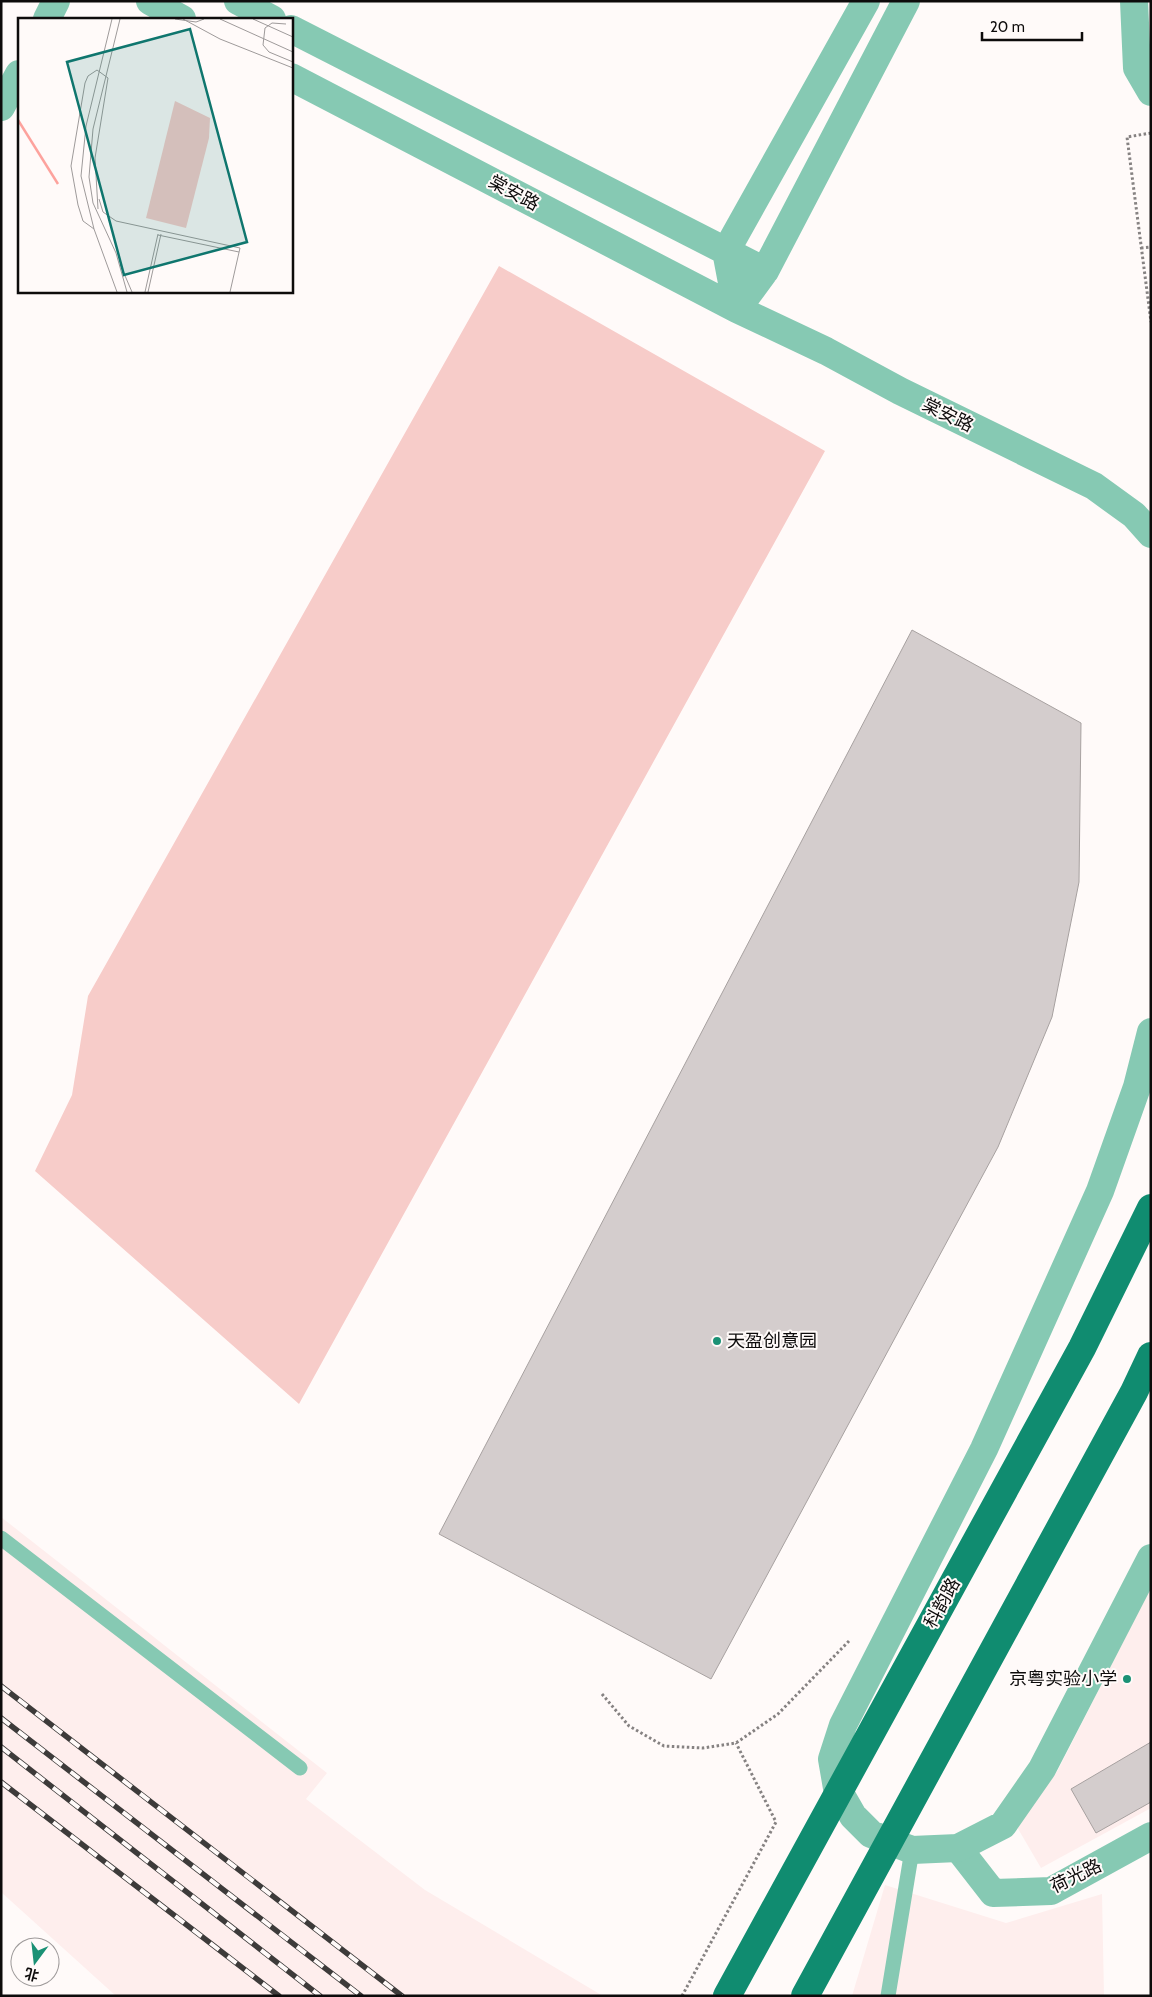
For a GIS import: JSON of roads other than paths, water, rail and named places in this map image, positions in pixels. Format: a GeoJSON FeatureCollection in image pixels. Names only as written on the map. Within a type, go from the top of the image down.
{"type":"FeatureCollection","features":[{"type":"Feature","properties":{"kind":"highway","name":"科韵路"},"geometry":{"type":"LineString","coordinates":[[727,1996],[1082,1348],[1151,1208]]}},
{"type":"Feature","properties":{"kind":"highway"},"geometry":{"type":"LineString","coordinates":[[805,1996],[1134,1392],[1151,1356]]}},
{"type":"Feature","properties":{"kind":"street"},"geometry":{"type":"LineString","coordinates":[[48,18],[56,1]]}},
{"type":"Feature","properties":{"kind":"street"},"geometry":{"type":"LineString","coordinates":[[150,1],[180,18]]}},
{"type":"Feature","properties":{"kind":"street"},"geometry":{"type":"LineString","coordinates":[[238,1],[270,18]]}},
{"type":"Feature","properties":{"kind":"street"},"geometry":{"type":"LineString","coordinates":[[737,309],[726,251],[866,1]]}},
{"type":"Feature","properties":{"kind":"street"},"geometry":{"type":"LineString","coordinates":[[737,309],[765,271],[906,1]]}},
{"type":"Feature","properties":{"kind":"street"},"geometry":{"type":"LineString","coordinates":[[1134,1],[1137,68],[1151,92]]}},
{"type":"Feature","properties":{"kind":"street"},"geometry":{"type":"LineString","coordinates":[[292,30],[765,271]]}},
{"type":"Feature","properties":{"kind":"street"},"geometry":{"type":"LineString","coordinates":[[1,107],[18,76]]}},
{"type":"Feature","properties":{"kind":"street","name":"棠安路"},"geometry":{"type":"LineString","coordinates":[[292,77],[737,309],[1094,486],[1134,514],[1151,534]]}},
{"type":"Feature","properties":{"kind":"street"},"geometry":{"type":"LineString","coordinates":[[1151,1032],[1137,1087],[1100,1190],[984,1449],[843,1725],[832,1759],[837,1788],[853,1816],[871,1834],[912,1850],[958,1848],[1003,1824],[1042,1769],[1151,1558]]}},
{"type":"Feature","properties":{"kind":"street","name":"荷光路"},"geometry":{"type":"LineString","coordinates":[[958,1848],[993,1893],[1052,1891],[1151,1836]]}},
{"type":"Feature","properties":{"kind":"lane"},"geometry":{"type":"LineString","coordinates":[[1,1538],[300,1768]]}},
{"type":"Feature","properties":{"kind":"lane"},"geometry":{"type":"LineString","coordinates":[[888,1996],[912,1850]]}},
{"type":"Feature","properties":{"kind":"railway"},"geometry":{"type":"LineString","coordinates":[[1,1686],[402,1996]]}},
{"type":"Feature","properties":{"kind":"railway"},"geometry":{"type":"LineString","coordinates":[[1,1718],[361,1996]]}},
{"type":"Feature","properties":{"kind":"railway"},"geometry":{"type":"LineString","coordinates":[[1,1747],[320,1996]]}},
{"type":"Feature","properties":{"kind":"railway"},"geometry":{"type":"LineString","coordinates":[[1,1782],[279,1996]]}},
{"type":"Feature","properties":{"kind":"place","name":"天盈创意园"},"geometry":{"type":"Point","coordinates":[717,1341]}},
{"type":"Feature","properties":{"kind":"place","name":"京粤实验小学"},"geometry":{"type":"Point","coordinates":[1127,1679]}}]}
